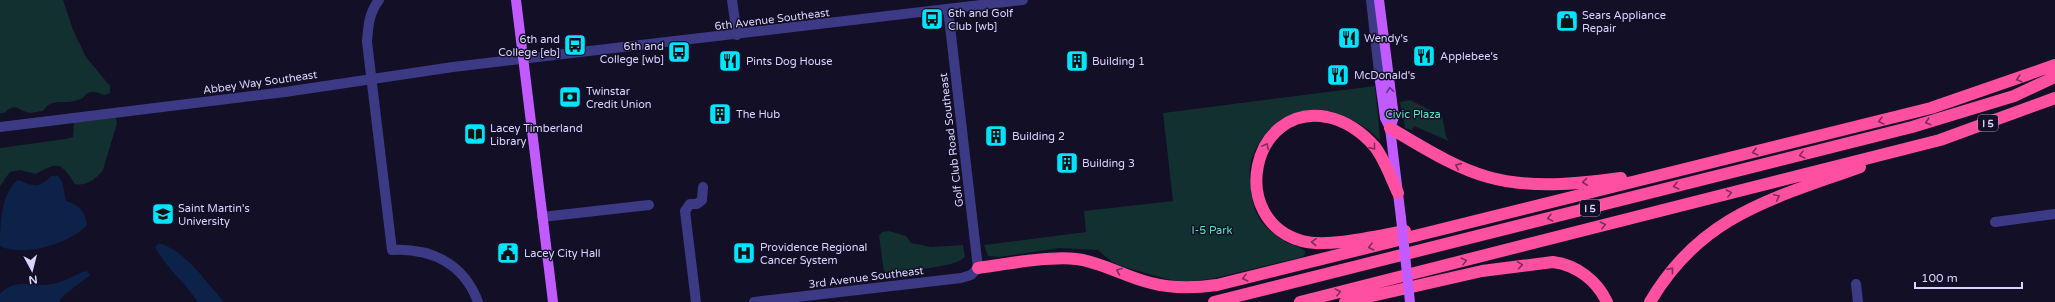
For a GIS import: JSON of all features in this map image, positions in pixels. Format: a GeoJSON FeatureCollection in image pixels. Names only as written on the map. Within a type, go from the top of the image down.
{"type":"FeatureCollection","features":[{"type":"Feature","properties":{"kind":"highway"},"geometry":{"type":"LineString","coordinates":[[978,268],[1056,259],[1075,259],[1105,266],[1151,283],[1172,287],[1195,288],[1218,285],[1679,169],[1805,140],[1931,108],[2055,65]]}},
{"type":"Feature","properties":{"kind":"highway","name":"I 5"},"geometry":{"type":"LineString","coordinates":[[1214,302],[1912,127],[2014,96],[2055,77]]}},
{"type":"Feature","properties":{"kind":"highway","name":"I 5"},"geometry":{"type":"LineString","coordinates":[[1300,302],[1920,145],[1983,125],[2055,98]]}},
{"type":"Feature","properties":{"kind":"highway"},"geometry":{"type":"LineString","coordinates":[[1398,194],[1375,148],[1352,127],[1331,118],[1311,116],[1300,117],[1284,125],[1268,142],[1258,165],[1258,194],[1263,211],[1268,221],[1282,233],[1303,242],[1333,242],[1477,220]]}},
{"type":"Feature","properties":{"kind":"highway"},"geometry":{"type":"LineString","coordinates":[[1390,128],[1451,163],[1487,177],[1521,184],[1566,184],[1679,169]]}},
{"type":"Feature","properties":{"kind":"highway"},"geometry":{"type":"LineString","coordinates":[[1650,302],[1666,276],[1682,258],[1711,232],[1739,214],[1790,191],[1920,145]]}},
{"type":"Feature","properties":{"kind":"highway"},"geometry":{"type":"LineString","coordinates":[[1344,302],[1482,271],[1553,262],[1563,263],[1588,277],[1600,289],[1607,302]]}},
{"type":"Feature","properties":{"kind":"main road"},"geometry":{"type":"LineString","coordinates":[[516,0],[553,302]]}},
{"type":"Feature","properties":{"kind":"main road"},"geometry":{"type":"LineString","coordinates":[[1379,0],[1394,117],[1390,128]]}},
{"type":"Feature","properties":{"kind":"main road"},"geometry":{"type":"LineString","coordinates":[[1380,81],[1385,118],[1390,128],[1410,302]]}},
{"type":"Feature","properties":{"kind":"street"},"geometry":{"type":"LineString","coordinates":[[379,0],[375,6],[369,23],[367,42],[392,250],[418,250],[445,261],[463,275],[474,291],[478,302]]}},
{"type":"Feature","properties":{"kind":"street"},"geometry":{"type":"LineString","coordinates":[[732,0],[737,35]]}},
{"type":"Feature","properties":{"kind":"street","name":"6th Avenue Southeast"},"geometry":{"type":"LineString","coordinates":[[523,60],[1023,0]]}},
{"type":"Feature","properties":{"kind":"street"},"geometry":{"type":"LineString","coordinates":[[1371,0],[1380,81]]}},
{"type":"Feature","properties":{"kind":"street","name":"Golf Club Road Southeast"},"geometry":{"type":"LineString","coordinates":[[948,9],[978,268]]}},
{"type":"Feature","properties":{"kind":"street","name":"Abbey Way Southeast"},"geometry":{"type":"LineString","coordinates":[[0,127],[285,92],[372,78],[523,60]]}},
{"type":"Feature","properties":{"kind":"street"},"geometry":{"type":"LineString","coordinates":[[696,302],[685,211],[690,204],[697,204],[702,200],[703,187]]}},
{"type":"Feature","properties":{"kind":"street"},"geometry":{"type":"LineString","coordinates":[[542,217],[649,205]]}},
{"type":"Feature","properties":{"kind":"street"},"geometry":{"type":"LineString","coordinates":[[1995,222],[2055,214]]}},
{"type":"Feature","properties":{"kind":"street","name":"3rd Avenue Southeast"},"geometry":{"type":"LineString","coordinates":[[754,302],[961,278],[970,275],[978,268]]}},
{"type":"Feature","properties":{"kind":"street"},"geometry":{"type":"LineString","coordinates":[[1856,284],[1858,302]]}},
{"type":"Feature","properties":{"kind":"green space"},"geometry":{"type":"Polygon","coordinates":[[[0,0],[63,0],[73,30],[86,57],[110,86],[110,93],[105,95],[90,92],[83,98],[75,101],[57,102],[48,105],[43,111],[30,113],[15,107],[8,109],[4,113],[0,113],[0,0]]]}},
{"type":"Feature","properties":{"kind":"green space","name":"I-5 Park"},"geometry":{"type":"Polygon","coordinates":[[[1375,86],[1380,139],[1358,123],[1346,118],[1332,114],[1305,112],[1292,115],[1276,124],[1261,140],[1251,160],[1250,174],[1252,197],[1256,213],[1266,227],[1276,235],[1286,242],[1305,251],[1305,254],[1302,257],[1211,279],[1183,282],[1124,267],[1112,262],[1098,250],[1059,248],[1000,257],[988,256],[984,245],[1086,232],[1084,211],[1173,201],[1163,113],[1375,86]]]}},
{"type":"Feature","properties":{"kind":"green space","name":"Civic Plaza"},"geometry":{"type":"Polygon","coordinates":[[[1410,100],[1442,116],[1446,136],[1449,141],[1414,126],[1412,130],[1405,128],[1400,102],[1410,100]]]}},
{"type":"Feature","properties":{"kind":"green space"},"geometry":{"type":"Polygon","coordinates":[[[115,116],[117,123],[103,170],[91,181],[79,185],[75,184],[63,168],[55,166],[36,174],[20,170],[10,172],[0,186],[0,148],[73,137],[74,121],[115,116]]]}},
{"type":"Feature","properties":{"kind":"green space"},"geometry":{"type":"Polygon","coordinates":[[[889,231],[906,236],[911,243],[931,247],[963,245],[965,257],[960,261],[941,266],[890,273],[884,272],[879,236],[882,232],[889,231]]]}},
{"type":"Feature","properties":{"kind":"water"},"geometry":{"type":"Polygon","coordinates":[[[51,176],[58,176],[62,182],[66,201],[81,209],[85,216],[87,225],[80,232],[70,238],[46,247],[21,250],[0,246],[1,220],[5,201],[12,185],[18,180],[32,185],[39,185],[51,176]]]}},
{"type":"Feature","properties":{"kind":"water"},"geometry":{"type":"Polygon","coordinates":[[[159,243],[169,247],[187,260],[224,302],[198,302],[159,254],[155,247],[159,243]]]}},
{"type":"Feature","properties":{"kind":"water"},"geometry":{"type":"Polygon","coordinates":[[[87,271],[90,275],[62,297],[59,302],[0,302],[0,294],[12,286],[18,284],[52,284],[61,282],[87,271]]]}},
{"type":"Feature","properties":{"kind":"place","name":"6th and Golf Club [wb]"},"geometry":{"type":"Point","coordinates":[932,19]}},
{"type":"Feature","properties":{"kind":"place","name":"Sears Appliance Repair"},"geometry":{"type":"Point","coordinates":[1567,21]}},
{"type":"Feature","properties":{"kind":"place","name":"Wendy's"},"geometry":{"type":"Point","coordinates":[1349,38]}},
{"type":"Feature","properties":{"kind":"place","name":"6th and College [eb]"},"geometry":{"type":"Point","coordinates":[575,45]}},
{"type":"Feature","properties":{"kind":"place","name":"6th and College [wb]"},"geometry":{"type":"Point","coordinates":[679,52]}},
{"type":"Feature","properties":{"kind":"place","name":"Applebee's"},"geometry":{"type":"Point","coordinates":[1424,56]}},
{"type":"Feature","properties":{"kind":"place","name":"Pints Dog House"},"geometry":{"type":"Point","coordinates":[730,61]}},
{"type":"Feature","properties":{"kind":"place","name":"Building 1"},"geometry":{"type":"Point","coordinates":[1077,61]}},
{"type":"Feature","properties":{"kind":"place","name":"McDonald's"},"geometry":{"type":"Point","coordinates":[1338,75]}},
{"type":"Feature","properties":{"kind":"place","name":"Twinstar Credit Union"},"geometry":{"type":"Point","coordinates":[570,97]}},
{"type":"Feature","properties":{"kind":"place","name":"The Hub"},"geometry":{"type":"Point","coordinates":[720,114]}},
{"type":"Feature","properties":{"kind":"place","name":"Lacey Timberland Library"},"geometry":{"type":"Point","coordinates":[475,134]}},
{"type":"Feature","properties":{"kind":"place","name":"Building 2"},"geometry":{"type":"Point","coordinates":[996,136]}},
{"type":"Feature","properties":{"kind":"place","name":"Building 3"},"geometry":{"type":"Point","coordinates":[1067,163]}},
{"type":"Feature","properties":{"kind":"place","name":"Saint Martin's University"},"geometry":{"type":"Point","coordinates":[163,214]}},
{"type":"Feature","properties":{"kind":"place","name":"Lacey City Hall"},"geometry":{"type":"Point","coordinates":[508,253]}},
{"type":"Feature","properties":{"kind":"place","name":"Providence Regional Cancer System"},"geometry":{"type":"Point","coordinates":[744,253]}}]}
